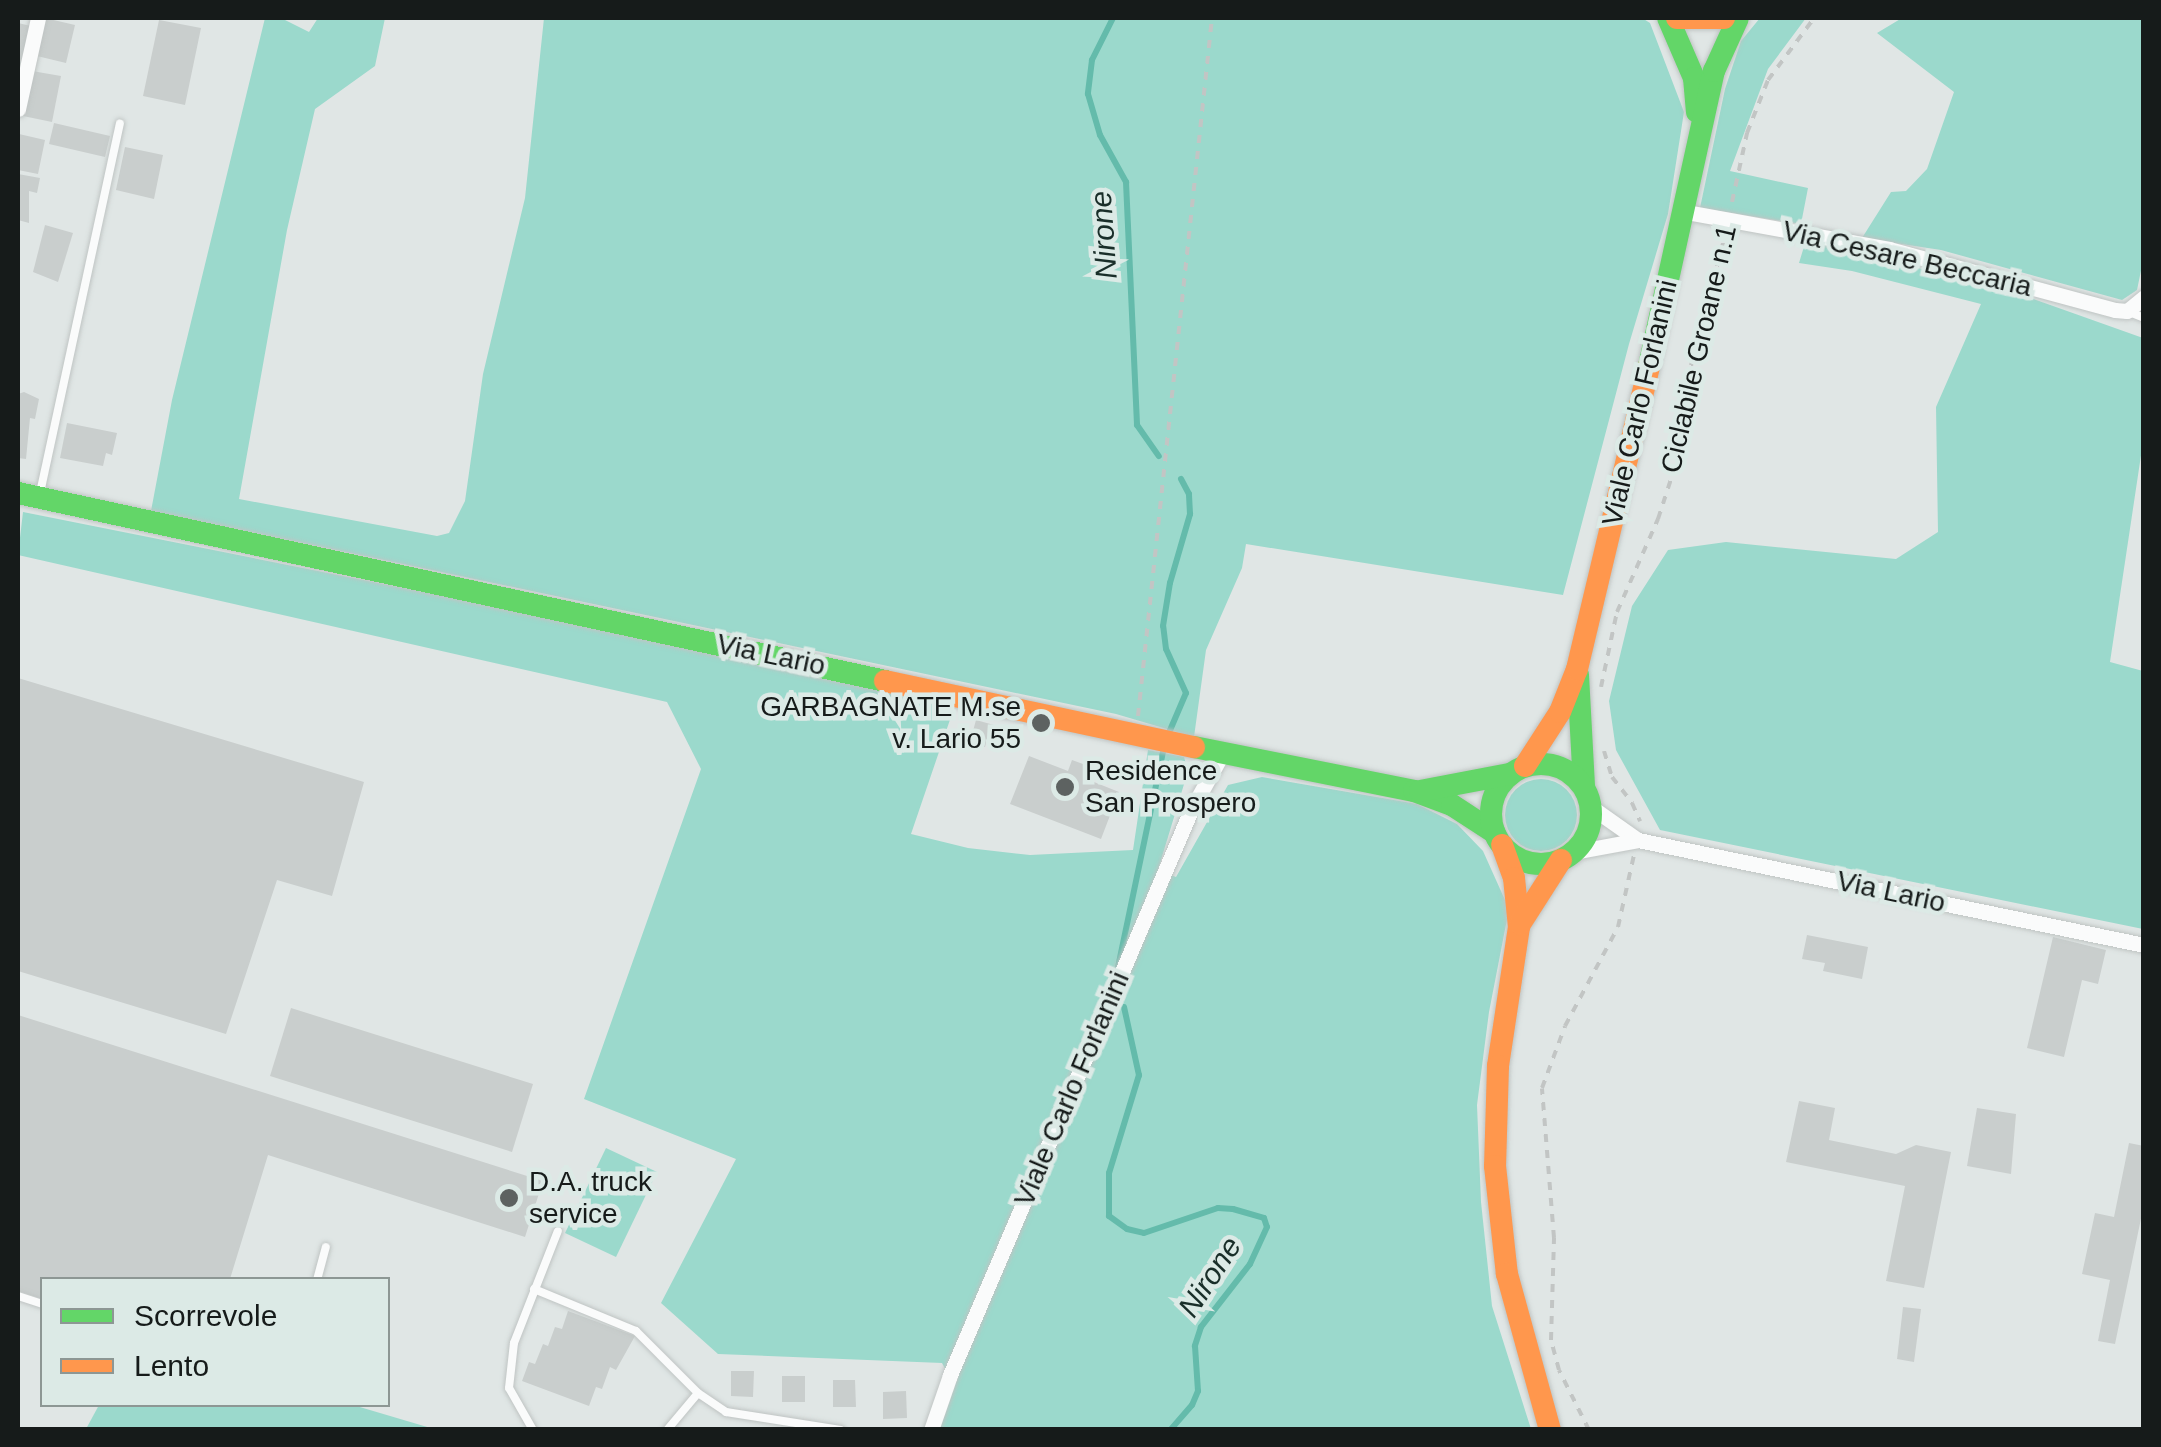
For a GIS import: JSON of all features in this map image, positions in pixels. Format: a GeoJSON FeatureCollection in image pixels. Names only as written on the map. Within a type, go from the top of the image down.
{"type":"FeatureCollection","features":[{"type":"Feature","properties":{"kind":"street"},"geometry":{"type":"LineString","coordinates":[[18,109],[38,18]]}},
{"type":"Feature","properties":{"kind":"street","name":"Viale Carlo Forlanini"},"geometry":{"type":"LineString","coordinates":[[1668,18],[1694,78],[1699,136]]}},
{"type":"Feature","properties":{"kind":"street"},"geometry":{"type":"LineString","coordinates":[[1677,18],[1724,18]]}},
{"type":"Feature","properties":{"kind":"street","name":"Viale Carlo Forlanini"},"geometry":{"type":"LineString","coordinates":[[1517,770],[1560,712],[1577,669],[1686,212],[1714,71],[1738,18]]}},
{"type":"Feature","properties":{"kind":"street","name":"Via Cesare Beccaria"},"geometry":{"type":"LineString","coordinates":[[1686,212],[1889,250],[2127,311]]}},
{"type":"Feature","properties":{"kind":"street"},"geometry":{"type":"LineString","coordinates":[[2127,311],[2144,297]]}},
{"type":"Feature","properties":{"kind":"street","name":"Via Lario"},"geometry":{"type":"LineString","coordinates":[[28,496],[1174,744],[1414,791],[1452,805],[1499,839]]}},
{"type":"Feature","properties":{"kind":"street","name":"Viale Carlo Forlanini"},"geometry":{"type":"LineString","coordinates":[[1577,669],[1588,797]]}},
{"type":"Feature","properties":{"kind":"street","name":"Viale Carlo Forlanini"},"geometry":{"type":"LineString","coordinates":[[932,1430],[950,1374],[1191,810],[1222,754]]}},
{"type":"Feature","properties":{"kind":"street"},"geometry":{"type":"LineString","coordinates":[[1519,927],[1532,900],[1591,824],[1588,797],[1576,776],[1552,764],[1517,770],[1492,808],[1518,900],[1519,927],[1498,1066],[1495,1166],[1507,1274],[1550,1430]]}},
{"type":"Feature","properties":{"kind":"street","name":"Via Lario"},"geometry":{"type":"LineString","coordinates":[[1414,791],[1517,770]]}},
{"type":"Feature","properties":{"kind":"street","name":"Via Lario"},"geometry":{"type":"LineString","coordinates":[[1588,797],[1638,840]]}},
{"type":"Feature","properties":{"kind":"street"},"geometry":{"type":"LineString","coordinates":[[1499,839],[1529,862],[1568,856]]}},
{"type":"Feature","properties":{"kind":"street","name":"Via Lario"},"geometry":{"type":"LineString","coordinates":[[1568,856],[1638,840],[2144,945]]}},
{"type":"Feature","properties":{"kind":"lane"},"geometry":{"type":"LineString","coordinates":[[28,496],[120,124]]}},
{"type":"Feature","properties":{"kind":"lane"},"geometry":{"type":"LineString","coordinates":[[2127,311],[2144,318]]}},
{"type":"Feature","properties":{"kind":"lane"},"geometry":{"type":"LineString","coordinates":[[533,1430],[510,1388],[514,1343],[558,1231]]}},
{"type":"Feature","properties":{"kind":"lane"},"geometry":{"type":"LineString","coordinates":[[317,1277],[326,1248]]}},
{"type":"Feature","properties":{"kind":"lane"},"geometry":{"type":"LineString","coordinates":[[534,1289],[636,1331],[698,1393],[733,1415],[841,1430]]}},
{"type":"Feature","properties":{"kind":"lane"},"geometry":{"type":"LineString","coordinates":[[666,1430],[698,1393]]}},
{"type":"Feature","properties":{"kind":"path"},"geometry":{"type":"LineString","coordinates":[[1143,737],[1212,18]]}},
{"type":"Feature","properties":{"kind":"path","name":"Ciclabile Groane n.1"},"geometry":{"type":"LineString","coordinates":[[1599,696],[1617,612],[1658,519],[1682,445],[1692,359],[1747,134],[1768,80],[1814,18]]}},
{"type":"Feature","properties":{"kind":"path"},"geometry":{"type":"LineString","coordinates":[[1589,1430],[1559,1370],[1551,1340],[1554,1238],[1542,1088],[1566,1026],[1625,910],[1638,840],[1638,812],[1612,776],[1604,749]]}},
{"type":"Feature","properties":{"kind":"green space"},"geometry":{"type":"Polygon","coordinates":[[[265,18],[281,18],[309,32],[318,18],[385,18],[375,66],[315,109],[287,230],[239,499],[437,536],[449,533],[465,501],[483,374],[525,198],[544,18],[1642,18],[1650,23],[1684,112],[1668,214],[1629,344],[1563,595],[1246,544],[1242,568],[1206,650],[1194,737],[1116,714],[151,511],[172,400],[265,18]]]}},
{"type":"Feature","properties":{"kind":"green space"},"geometry":{"type":"Polygon","coordinates":[[[1760,18],[1806,18],[1768,69],[1730,171],[1808,188],[1801,224],[1700,208],[1725,89],[1741,41],[1760,18]]]}},
{"type":"Feature","properties":{"kind":"green space"},"geometry":{"type":"Polygon","coordinates":[[[1902,18],[2143,18],[2144,256],[2137,290],[2122,300],[1941,250],[1862,238],[1891,192],[1906,191],[1927,169],[1954,92],[1877,33],[1902,18]]]}},
{"type":"Feature","properties":{"kind":"green space"},"geometry":{"type":"Polygon","coordinates":[[[1806,240],[2014,292],[2143,338],[2143,442],[2110,662],[2143,671],[2143,929],[1660,830],[1616,750],[1609,701],[1632,606],[1668,550],[1726,542],[1896,559],[1938,532],[1936,407],[1981,304],[1852,271],[1799,263],[1806,240]]]}},
{"type":"Feature","properties":{"kind":"green space"},"geometry":{"type":"Polygon","coordinates":[[[23,512],[784,664],[955,705],[911,834],[968,848],[1030,855],[1133,850],[1148,750],[1184,757],[1188,771],[1158,870],[1176,877],[1228,785],[1262,777],[1417,804],[1457,824],[1483,851],[1509,909],[1489,1012],[1477,1105],[1481,1202],[1492,1306],[1531,1429],[935,1429],[953,1383],[942,1363],[718,1354],[661,1303],[736,1159],[584,1099],[701,769],[667,702],[18,555],[23,512]]]}},
{"type":"Feature","properties":{"kind":"green space"},"geometry":{"type":"Polygon","coordinates":[[[1541,779],[1566,790],[1577,815],[1566,840],[1541,851],[1516,840],[1505,815],[1516,790],[1541,779]]]}},
{"type":"Feature","properties":{"kind":"green space"},"geometry":{"type":"Polygon","coordinates":[[[606,1148],[657,1172],[616,1257],[565,1233],[606,1148]]]}},
{"type":"Feature","properties":{"kind":"green space"},"geometry":{"type":"Polygon","coordinates":[[[98,1407],[360,1407],[434,1429],[86,1429],[98,1407]]]}},
{"type":"Feature","properties":{"kind":"building"},"geometry":{"type":"Polygon","coordinates":[[[45,18],[75,25],[66,63],[37,56],[45,18]]]}},
{"type":"Feature","properties":{"kind":"building"},"geometry":{"type":"Polygon","coordinates":[[[159,20],[201,28],[185,105],[143,96],[159,20]]]}},
{"type":"Feature","properties":{"kind":"building"},"geometry":{"type":"Polygon","coordinates":[[[18,23],[31,26],[19,73],[18,72],[18,23]]]}},
{"type":"Feature","properties":{"kind":"building"},"geometry":{"type":"Polygon","coordinates":[[[32,71],[61,76],[52,122],[23,116],[32,71]]]}},
{"type":"Feature","properties":{"kind":"building"},"geometry":{"type":"Polygon","coordinates":[[[54,123],[110,136],[105,157],[49,144],[54,123]]]}},
{"type":"Feature","properties":{"kind":"building"},"geometry":{"type":"Polygon","coordinates":[[[19,134],[45,140],[38,174],[18,170],[19,134]]]}},
{"type":"Feature","properties":{"kind":"building"},"geometry":{"type":"Polygon","coordinates":[[[125,147],[163,155],[154,199],[116,190],[125,147]]]}},
{"type":"Feature","properties":{"kind":"building"},"geometry":{"type":"Polygon","coordinates":[[[18,174],[40,178],[37,193],[29,191],[29,223],[18,220],[18,174]]]}},
{"type":"Feature","properties":{"kind":"building"},"geometry":{"type":"Polygon","coordinates":[[[45,225],[73,233],[58,282],[33,272],[45,225]]]}},
{"type":"Feature","properties":{"kind":"building"},"geometry":{"type":"Polygon","coordinates":[[[24,392],[39,399],[35,419],[30,418],[26,459],[18,458],[18,394],[24,392]]]}},
{"type":"Feature","properties":{"kind":"building"},"geometry":{"type":"Polygon","coordinates":[[[67,423],[117,433],[112,455],[106,453],[103,466],[60,458],[67,423]]]}},
{"type":"Feature","properties":{"kind":"building"},"geometry":{"type":"Polygon","coordinates":[[[18,678],[364,782],[332,896],[277,880],[226,1034],[18,971],[18,678]]]}},
{"type":"Feature","properties":{"kind":"building"},"geometry":{"type":"Polygon","coordinates":[[[976,720],[1001,727],[999,733],[989,731],[985,747],[970,742],[976,720]]]}},
{"type":"Feature","properties":{"kind":"building"},"geometry":{"type":"Polygon","coordinates":[[[1029,756],[1068,771],[1072,760],[1094,768],[1089,780],[1119,792],[1101,839],[1010,804],[1029,756]]]}},
{"type":"Feature","properties":{"kind":"building"},"geometry":{"type":"Polygon","coordinates":[[[1807,935],[1868,947],[1862,979],[1823,971],[1825,963],[1802,959],[1807,935]]]}},
{"type":"Feature","properties":{"kind":"building"},"geometry":{"type":"Polygon","coordinates":[[[2053,937],[2106,950],[2098,984],[2082,980],[2064,1057],[2027,1048],[2053,937]]]}},
{"type":"Feature","properties":{"kind":"building"},"geometry":{"type":"Polygon","coordinates":[[[291,1008],[533,1084],[512,1152],[270,1076],[291,1008]]]}},
{"type":"Feature","properties":{"kind":"building"},"geometry":{"type":"Polygon","coordinates":[[[18,1015],[543,1181],[525,1237],[268,1155],[231,1277],[40,1277],[40,1298],[18,1291],[18,1015]]]}},
{"type":"Feature","properties":{"kind":"building"},"geometry":{"type":"Polygon","coordinates":[[[1799,1101],[1835,1108],[1829,1140],[1896,1154],[1916,1145],[1951,1152],[1924,1288],[1886,1281],[1905,1186],[1786,1162],[1799,1101]]]}},
{"type":"Feature","properties":{"kind":"building"},"geometry":{"type":"Polygon","coordinates":[[[1977,1108],[2016,1114],[2011,1174],[1967,1166],[1977,1108]]]}},
{"type":"Feature","properties":{"kind":"building"},"geometry":{"type":"Polygon","coordinates":[[[2129,1143],[2144,1146],[2144,1204],[2115,1344],[2098,1341],[2110,1280],[2082,1274],[2095,1213],[2114,1217],[2129,1143]]]}},
{"type":"Feature","properties":{"kind":"building"},"geometry":{"type":"Polygon","coordinates":[[[1903,1307],[1921,1309],[1914,1362],[1897,1359],[1903,1307]]]}},
{"type":"Feature","properties":{"kind":"building"},"geometry":{"type":"Polygon","coordinates":[[[568,1311],[635,1336],[616,1370],[610,1367],[602,1389],[596,1387],[589,1406],[522,1381],[529,1362],[535,1364],[543,1344],[548,1346],[555,1327],[562,1329],[568,1311]]]}},
{"type":"Feature","properties":{"kind":"building"},"geometry":{"type":"Polygon","coordinates":[[[731,1371],[754,1371],[753,1397],[731,1396],[731,1371]]]}},
{"type":"Feature","properties":{"kind":"building"},"geometry":{"type":"Polygon","coordinates":[[[782,1376],[805,1376],[805,1402],[782,1402],[782,1376]]]}},
{"type":"Feature","properties":{"kind":"building"},"geometry":{"type":"Polygon","coordinates":[[[833,1380],[855,1380],[856,1407],[833,1407],[833,1380]]]}},
{"type":"Feature","properties":{"kind":"building"},"geometry":{"type":"Polygon","coordinates":[[[906,1391],[907,1418],[883,1419],[883,1392],[906,1391]]]}},
{"type":"Feature","properties":{"kind":"waterway","name":"Nirone"},"geometry":{"type":"LineString","coordinates":[[1113,18],[1092,60],[1088,94],[1100,135],[1126,182],[1137,425],[1159,456]]}},
{"type":"Feature","properties":{"kind":"waterway","name":"Nirone"},"geometry":{"type":"LineString","coordinates":[[1117,972],[1165,742],[1186,693],[1166,649],[1163,626],[1170,583],[1190,514],[1189,494],[1181,479]]}},
{"type":"Feature","properties":{"kind":"waterway","name":"Nirone"},"geometry":{"type":"LineString","coordinates":[[1124,1007],[1139,1075],[1109,1173],[1109,1216],[1127,1229],[1144,1233],[1218,1208],[1233,1209],[1264,1218],[1267,1227],[1250,1264],[1201,1327],[1195,1346],[1198,1391],[1192,1405],[1170,1430]]}},
{"type":"Feature","properties":{"kind":"traffic: fast"},"geometry":{"type":"LineString","coordinates":[[1668,18],[1694,78],[1697,112]]}},
{"type":"Feature","properties":{"kind":"traffic: fast"},"geometry":{"type":"LineString","coordinates":[[1649,366],[1714,71],[1738,18]]}},
{"type":"Feature","properties":{"kind":"traffic: fast"},"geometry":{"type":"LineString","coordinates":[[18,493],[885,681]]}},
{"type":"Feature","properties":{"kind":"traffic: fast"},"geometry":{"type":"LineString","coordinates":[[1578,675],[1584,787]]}},
{"type":"Feature","properties":{"kind":"traffic: fast"},"geometry":{"type":"LineString","coordinates":[[1194,747],[1414,791],[1452,805],[1495,833]]}},
{"type":"Feature","properties":{"kind":"traffic: fast"},"geometry":{"type":"LineString","coordinates":[[1541,764],[1560,768],[1576,779],[1587,795],[1591,814],[1587,833],[1576,849],[1560,860],[1541,864],[1522,860],[1506,849],[1495,833],[1491,814],[1495,795],[1506,779],[1522,768],[1541,764]]}},
{"type":"Feature","properties":{"kind":"traffic: fast"},"geometry":{"type":"LineString","coordinates":[[1420,791],[1510,774]]}},
{"type":"Feature","properties":{"kind":"traffic: slow"},"geometry":{"type":"LineString","coordinates":[[1677,18],[1724,18]]}},
{"type":"Feature","properties":{"kind":"traffic: slow"},"geometry":{"type":"LineString","coordinates":[[1525,766],[1560,712],[1577,669],[1649,366]]}},
{"type":"Feature","properties":{"kind":"traffic: slow"},"geometry":{"type":"LineString","coordinates":[[885,681],[1194,747]]}},
{"type":"Feature","properties":{"kind":"traffic: slow"},"geometry":{"type":"LineString","coordinates":[[1502,845],[1514,878],[1519,927],[1498,1066],[1495,1166],[1507,1274],[1550,1430]]}},
{"type":"Feature","properties":{"kind":"traffic: slow"},"geometry":{"type":"LineString","coordinates":[[1520,924],[1561,860]]}},
{"type":"Feature","properties":{"kind":"place","name":"GARBAGNATE M.se v. Lario 55"},"geometry":{"type":"Point","coordinates":[1041,723]}},
{"type":"Feature","properties":{"kind":"place","name":"Residence San Prospero"},"geometry":{"type":"Point","coordinates":[1065,787]}},
{"type":"Feature","properties":{"kind":"place","name":"D.A. truck service"},"geometry":{"type":"Point","coordinates":[509,1198]}}]}
